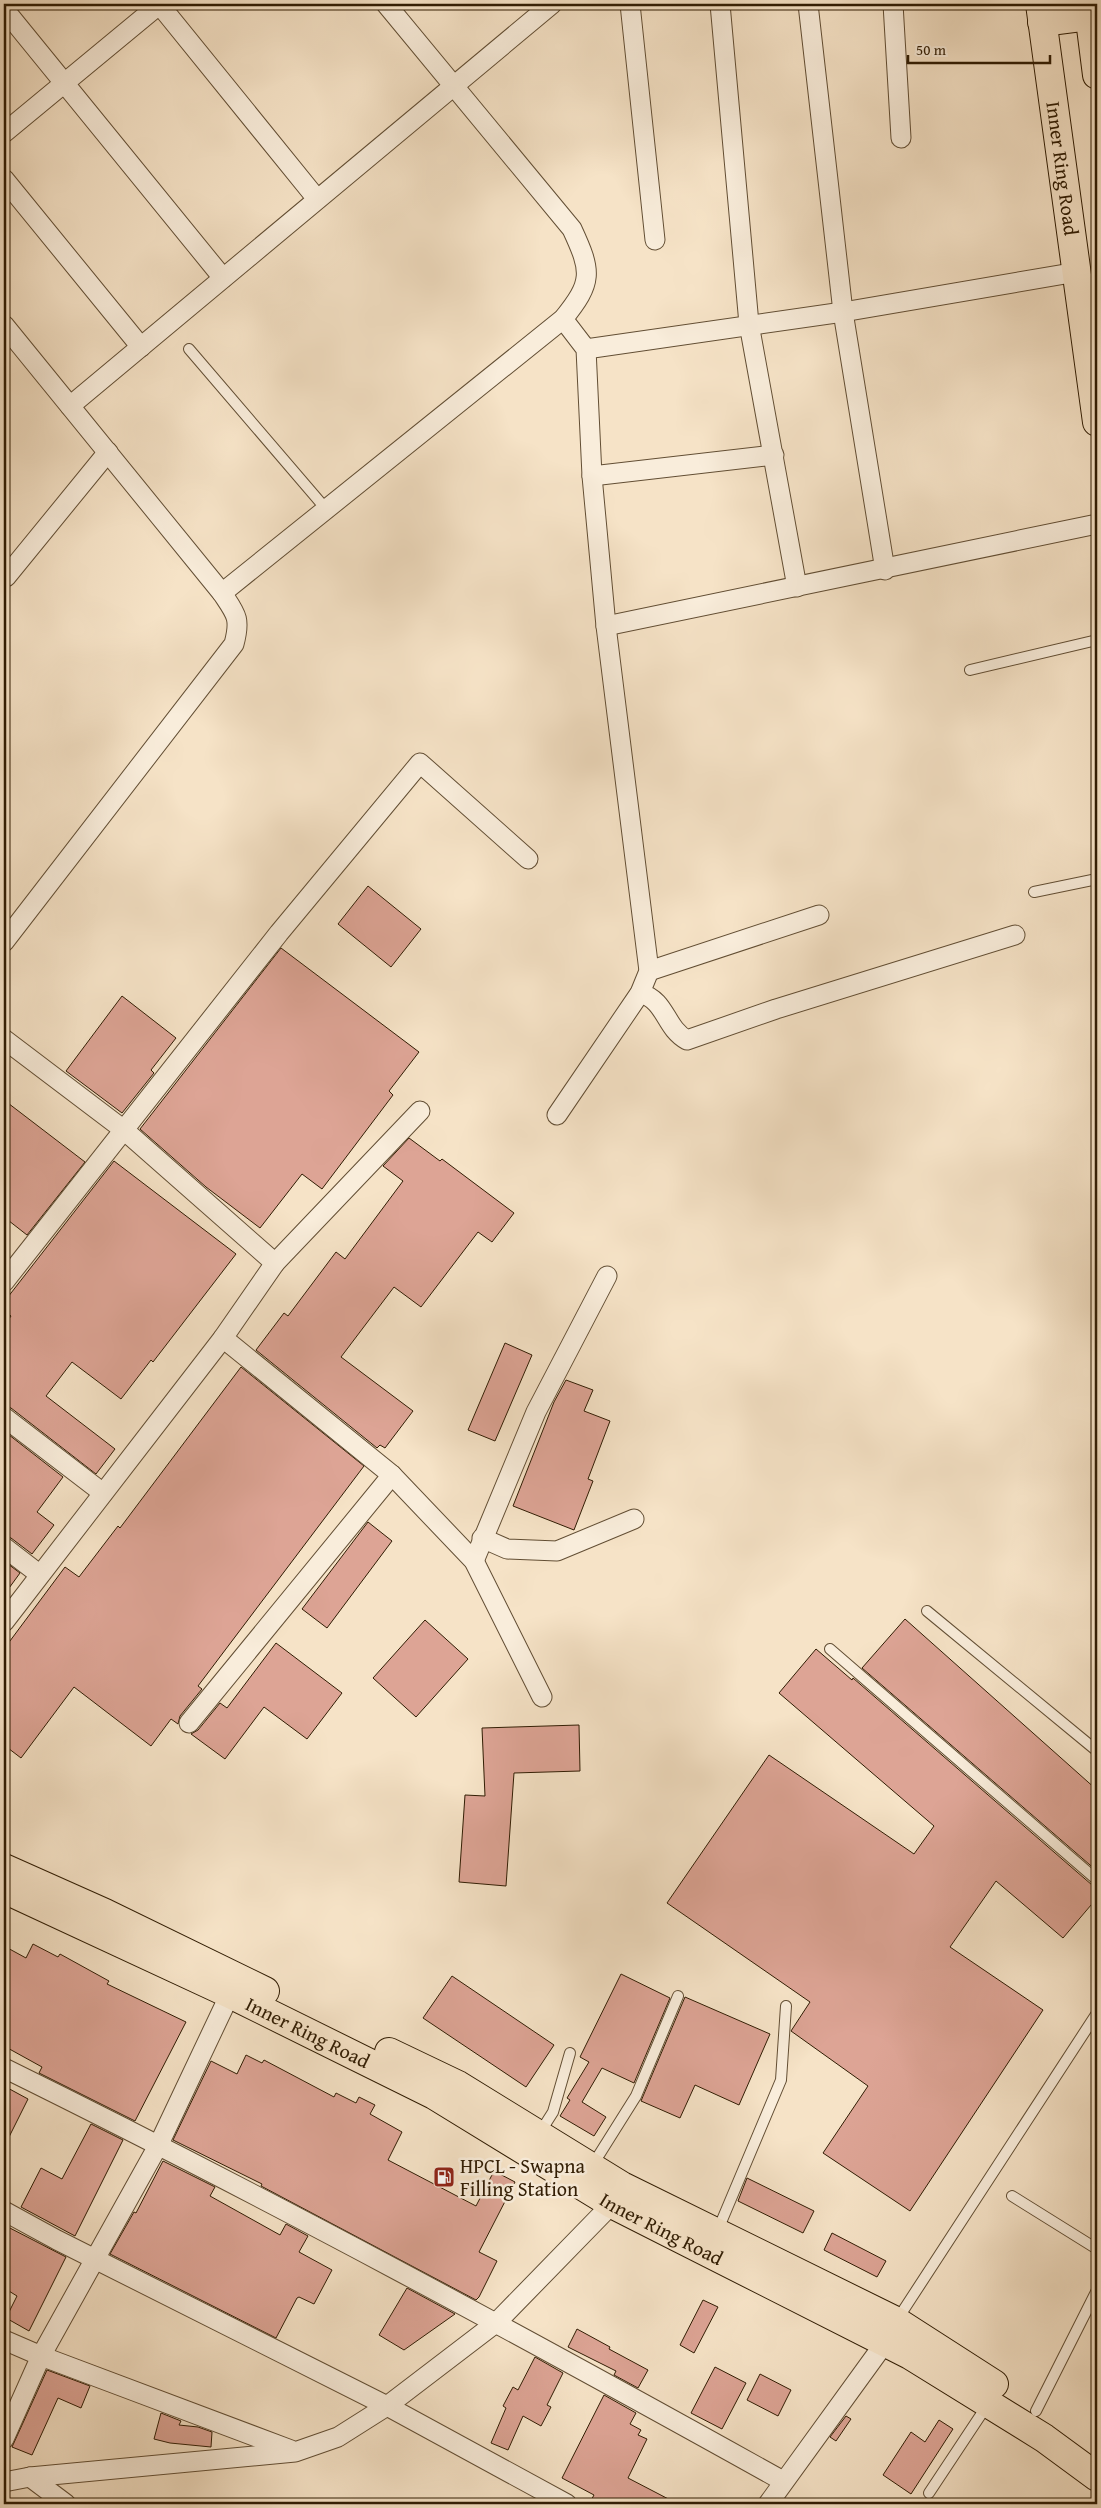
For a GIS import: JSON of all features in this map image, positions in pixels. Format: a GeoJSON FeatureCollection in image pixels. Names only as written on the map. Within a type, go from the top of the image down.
{"type":"FeatureCollection","features":[{"type":"Feature","properties":{"kind":"main road"},"geometry":{"type":"LineString","coordinates":[[1041,13],[1089,10],[1097,69]]}},
{"type":"Feature","properties":{"kind":"main road","name":"Inner Ring Road"},"geometry":{"type":"LineString","coordinates":[[1041,13],[1097,422]]}},
{"type":"Feature","properties":{"kind":"main road","name":"Inner Ring Road"},"geometry":{"type":"LineString","coordinates":[[4,1868],[113,1917],[458,2085],[591,2167],[617,2195],[716,2234],[890,2332],[1036,2411],[1097,2455]]}},
{"type":"Feature","properties":{"kind":"main road","name":"Inner Ring Road"},"geometry":{"type":"LineString","coordinates":[[4,1889],[230,1994],[434,2095],[617,2195],[890,2332],[910,2355],[1044,2438],[1097,2478]]}},
{"type":"Feature","properties":{"kind":"street"},"geometry":{"type":"LineString","coordinates":[[4,132],[159,4],[317,199]]}},
{"type":"Feature","properties":{"kind":"street"},"geometry":{"type":"LineString","coordinates":[[222,593],[563,319],[584,292],[587,275],[585,257],[572,229],[386,4]]}},
{"type":"Feature","properties":{"kind":"street"},"geometry":{"type":"LineString","coordinates":[[70,406],[552,4]]}},
{"type":"Feature","properties":{"kind":"street"},"geometry":{"type":"LineString","coordinates":[[630,4],[655,240]]}},
{"type":"Feature","properties":{"kind":"street"},"geometry":{"type":"LineString","coordinates":[[720,4],[749,324],[797,587]]}},
{"type":"Feature","properties":{"kind":"street"},"geometry":{"type":"LineString","coordinates":[[808,4],[843,312],[885,570]]}},
{"type":"Feature","properties":{"kind":"street"},"geometry":{"type":"LineString","coordinates":[[893,4],[901,138]]}},
{"type":"Feature","properties":{"kind":"street"},"geometry":{"type":"LineString","coordinates":[[4,9],[223,278]]}},
{"type":"Feature","properties":{"kind":"street"},"geometry":{"type":"LineString","coordinates":[[4,180],[141,346]]}},
{"type":"Feature","properties":{"kind":"street"},"geometry":{"type":"LineString","coordinates":[[586,350],[749,324],[843,312],[1077,272]]}},
{"type":"Feature","properties":{"kind":"street"},"geometry":{"type":"LineString","coordinates":[[557,1115],[640,993],[649,971],[606,626],[592,476],[586,350],[563,319]]}},
{"type":"Feature","properties":{"kind":"street"},"geometry":{"type":"LineString","coordinates":[[4,324],[222,593],[236,613],[239,626],[234,644],[4,942]]}},
{"type":"Feature","properties":{"kind":"street"},"geometry":{"type":"LineString","coordinates":[[6,577],[108,452]]}},
{"type":"Feature","properties":{"kind":"street"},"geometry":{"type":"LineString","coordinates":[[592,476],[774,455]]}},
{"type":"Feature","properties":{"kind":"street"},"geometry":{"type":"LineString","coordinates":[[606,626],[885,570],[1097,524]]}},
{"type":"Feature","properties":{"kind":"street"},"geometry":{"type":"LineString","coordinates":[[4,1282],[280,933],[420,763],[528,859]]}},
{"type":"Feature","properties":{"kind":"street"},"geometry":{"type":"LineString","coordinates":[[649,971],[819,916]]}},
{"type":"Feature","properties":{"kind":"street"},"geometry":{"type":"LineString","coordinates":[[640,993],[652,996],[660,1004],[678,1035],[687,1040],[776,1009],[1015,935]]}},
{"type":"Feature","properties":{"kind":"street"},"geometry":{"type":"LineString","coordinates":[[4,1039],[124,1130],[276,1263]]}},
{"type":"Feature","properties":{"kind":"street"},"geometry":{"type":"LineString","coordinates":[[4,1622],[39,1574],[223,1338],[276,1263],[420,1110]]}},
{"type":"Feature","properties":{"kind":"street"},"geometry":{"type":"LineString","coordinates":[[474,1561],[536,1412],[607,1276]]}},
{"type":"Feature","properties":{"kind":"street"},"geometry":{"type":"LineString","coordinates":[[223,1338],[392,1475],[474,1561],[542,1697]]}},
{"type":"Feature","properties":{"kind":"street"},"geometry":{"type":"LineString","coordinates":[[4,1418],[103,1492]]}},
{"type":"Feature","properties":{"kind":"street"},"geometry":{"type":"LineString","coordinates":[[189,1723],[392,1475]]}},
{"type":"Feature","properties":{"kind":"street"},"geometry":{"type":"LineString","coordinates":[[482,1538],[507,1549],[557,1551],[634,1518]]}},
{"type":"Feature","properties":{"kind":"street"},"geometry":{"type":"LineString","coordinates":[[4,1547],[39,1574]]}},
{"type":"Feature","properties":{"kind":"street"},"geometry":{"type":"LineString","coordinates":[[4,2439],[41,2356],[159,2144],[230,1994]]}},
{"type":"Feature","properties":{"kind":"street"},"geometry":{"type":"LineString","coordinates":[[4,2068],[159,2144],[497,2322],[783,2481]]}},
{"type":"Feature","properties":{"kind":"street"},"geometry":{"type":"LineString","coordinates":[[4,2482],[30,2477],[295,2452],[338,2437],[387,2406],[497,2322],[617,2195]]}},
{"type":"Feature","properties":{"kind":"street"},"geometry":{"type":"LineString","coordinates":[[4,2211],[56,2240],[387,2406],[568,2504]]}},
{"type":"Feature","properties":{"kind":"street"},"geometry":{"type":"LineString","coordinates":[[768,2504],[890,2332]]}},
{"type":"Feature","properties":{"kind":"street"},"geometry":{"type":"LineString","coordinates":[[4,2340],[41,2356],[295,2452]]}},
{"type":"Feature","properties":{"kind":"street"},"geometry":{"type":"LineString","coordinates":[[30,2477],[66,2504]]}},
{"type":"Feature","properties":{"kind":"lane"},"geometry":{"type":"LineString","coordinates":[[189,349],[326,509]]}},
{"type":"Feature","properties":{"kind":"lane"},"geometry":{"type":"LineString","coordinates":[[970,670],[1097,640]]}},
{"type":"Feature","properties":{"kind":"lane"},"geometry":{"type":"LineString","coordinates":[[1034,892],[1097,879]]}},
{"type":"Feature","properties":{"kind":"lane"},"geometry":{"type":"LineString","coordinates":[[927,1611],[1097,1751]]}},
{"type":"Feature","properties":{"kind":"lane"},"geometry":{"type":"LineString","coordinates":[[830,1648],[1097,1880]]}},
{"type":"Feature","properties":{"kind":"lane"},"geometry":{"type":"LineString","coordinates":[[591,2167],[636,2096],[678,1996]]}},
{"type":"Feature","properties":{"kind":"lane"},"geometry":{"type":"LineString","coordinates":[[716,2234],[781,2080],[786,2006]]}},
{"type":"Feature","properties":{"kind":"lane"},"geometry":{"type":"LineString","coordinates":[[890,2332],[1097,2013]]}},
{"type":"Feature","properties":{"kind":"lane"},"geometry":{"type":"LineString","coordinates":[[539,2135],[553,2112],[570,2053]]}},
{"type":"Feature","properties":{"kind":"lane"},"geometry":{"type":"LineString","coordinates":[[1012,2196],[1097,2249]]}},
{"type":"Feature","properties":{"kind":"lane"},"geometry":{"type":"LineString","coordinates":[[1036,2411],[1097,2290]]}},
{"type":"Feature","properties":{"kind":"lane"},"geometry":{"type":"LineString","coordinates":[[929,2493],[989,2403]]}},
{"type":"Feature","properties":{"kind":"building"},"geometry":{"type":"Polygon","coordinates":[[[368,886],[421,929],[391,967],[338,924],[368,886]]]}},
{"type":"Feature","properties":{"kind":"building"},"geometry":{"type":"Polygon","coordinates":[[[281,948],[419,1052],[389,1091],[393,1095],[322,1189],[302,1174],[260,1228],[206,1187],[140,1129],[281,948]]]}},
{"type":"Feature","properties":{"kind":"building"},"geometry":{"type":"Polygon","coordinates":[[[122,996],[176,1038],[151,1070],[154,1073],[122,1113],[66,1071],[122,996]]]}},
{"type":"Feature","properties":{"kind":"building"},"geometry":{"type":"Polygon","coordinates":[[[4,1100],[85,1162],[27,1235],[4,1217],[4,1100]]]}},
{"type":"Feature","properties":{"kind":"building"},"geometry":{"type":"Polygon","coordinates":[[[409,1138],[440,1161],[442,1159],[514,1213],[492,1242],[478,1232],[421,1307],[394,1287],[341,1357],[413,1411],[385,1448],[380,1445],[377,1448],[256,1350],[284,1313],[288,1316],[336,1252],[345,1259],[403,1181],[383,1166],[409,1138]]]}},
{"type":"Feature","properties":{"kind":"building"},"geometry":{"type":"Polygon","coordinates":[[[114,1161],[236,1254],[153,1362],[151,1360],[121,1399],[72,1362],[46,1396],[115,1449],[96,1474],[11,1408],[4,1406],[4,1326],[11,1316],[4,1310],[4,1302],[114,1161]]]}},
{"type":"Feature","properties":{"kind":"building"},"geometry":{"type":"Polygon","coordinates":[[[505,1343],[532,1355],[495,1441],[468,1430],[505,1343]]]}},
{"type":"Feature","properties":{"kind":"building"},"geometry":{"type":"Polygon","coordinates":[[[241,1367],[364,1466],[198,1686],[202,1689],[180,1716],[178,1724],[171,1719],[151,1746],[74,1687],[21,1758],[4,1745],[4,1649],[65,1567],[79,1577],[118,1526],[120,1528],[241,1367]]]}},
{"type":"Feature","properties":{"kind":"building"},"geometry":{"type":"Polygon","coordinates":[[[566,1380],[593,1390],[584,1411],[610,1421],[588,1479],[593,1481],[574,1530],[513,1506],[554,1402],[566,1380]]]}},
{"type":"Feature","properties":{"kind":"building"},"geometry":{"type":"Polygon","coordinates":[[[4,1431],[63,1477],[37,1512],[54,1525],[32,1554],[11,1538],[4,1536],[4,1431]]]}},
{"type":"Feature","properties":{"kind":"building"},"geometry":{"type":"Polygon","coordinates":[[[368,1522],[392,1541],[327,1628],[302,1609],[368,1522]]]}},
{"type":"Feature","properties":{"kind":"building"},"geometry":{"type":"Polygon","coordinates":[[[4,1561],[20,1573],[4,1595],[4,1561]]]}},
{"type":"Feature","properties":{"kind":"building"},"geometry":{"type":"Polygon","coordinates":[[[905,1619],[1097,1790],[1097,1871],[862,1668],[905,1619]]]}},
{"type":"Feature","properties":{"kind":"building"},"geometry":{"type":"Polygon","coordinates":[[[425,1620],[468,1659],[416,1717],[373,1678],[425,1620]]]}},
{"type":"Feature","properties":{"kind":"building"},"geometry":{"type":"Polygon","coordinates":[[[276,1643],[342,1693],[307,1739],[264,1707],[225,1759],[191,1734],[198,1730],[220,1703],[227,1708],[276,1643]]]}},
{"type":"Feature","properties":{"kind":"building"},"geometry":{"type":"Polygon","coordinates":[[[816,1649],[852,1680],[853,1678],[1092,1885],[1097,1887],[1097,1898],[1063,1938],[996,1881],[950,1947],[1043,2010],[910,2211],[823,2153],[868,2086],[791,2031],[810,2002],[667,1903],[769,1755],[914,1854],[934,1826],[779,1693],[816,1649]]]}},
{"type":"Feature","properties":{"kind":"building"},"geometry":{"type":"Polygon","coordinates":[[[579,1725],[580,1771],[514,1773],[506,1886],[459,1882],[465,1795],[485,1796],[482,1728],[579,1725]]]}},
{"type":"Feature","properties":{"kind":"building"},"geometry":{"type":"Polygon","coordinates":[[[33,1944],[58,1957],[60,1954],[109,1981],[107,1984],[186,2022],[135,2121],[39,2073],[42,2067],[4,2046],[4,1946],[26,1958],[33,1944]]]}},
{"type":"Feature","properties":{"kind":"building"},"geometry":{"type":"Polygon","coordinates":[[[621,1974],[670,1998],[634,2083],[602,2068],[582,2102],[606,2117],[594,2136],[560,2116],[570,2100],[567,2098],[589,2062],[580,2057],[621,1974]]]}},
{"type":"Feature","properties":{"kind":"building"},"geometry":{"type":"Polygon","coordinates":[[[452,1976],[554,2045],[526,2087],[423,2018],[452,1976]]]}},
{"type":"Feature","properties":{"kind":"building"},"geometry":{"type":"Polygon","coordinates":[[[685,1997],[770,2034],[739,2105],[695,2085],[680,2118],[641,2101],[685,1997]]]}},
{"type":"Feature","properties":{"kind":"building"},"geometry":{"type":"Polygon","coordinates":[[[246,2055],[262,2063],[264,2060],[334,2097],[336,2093],[356,2103],[359,2097],[375,2105],[370,2114],[402,2132],[388,2160],[476,2206],[494,2171],[515,2182],[479,2252],[497,2261],[476,2300],[261,2186],[262,2184],[173,2140],[211,2061],[237,2074],[246,2055]]]}},
{"type":"Feature","properties":{"kind":"building"},"geometry":{"type":"Polygon","coordinates":[[[4,2086],[28,2099],[4,2147],[4,2086]]]}},
{"type":"Feature","properties":{"kind":"building"},"geometry":{"type":"Polygon","coordinates":[[[91,2124],[123,2140],[75,2236],[21,2207],[41,2168],[62,2179],[91,2124]]]}},
{"type":"Feature","properties":{"kind":"building"},"geometry":{"type":"Polygon","coordinates":[[[163,2161],[215,2187],[210,2196],[280,2235],[286,2224],[308,2236],[299,2252],[332,2270],[314,2304],[299,2297],[297,2298],[276,2338],[110,2254],[134,2212],[136,2213],[163,2161]]]}},
{"type":"Feature","properties":{"kind":"building"},"geometry":{"type":"Polygon","coordinates":[[[747,2178],[814,2211],[803,2233],[738,2201],[747,2178]]]}},
{"type":"Feature","properties":{"kind":"building"},"geometry":{"type":"Polygon","coordinates":[[[4,2225],[66,2257],[29,2331],[6,2318],[17,2296],[4,2288],[4,2225]]]}},
{"type":"Feature","properties":{"kind":"building"},"geometry":{"type":"Polygon","coordinates":[[[832,2233],[886,2261],[877,2277],[824,2250],[832,2233]]]}},
{"type":"Feature","properties":{"kind":"building"},"geometry":{"type":"Polygon","coordinates":[[[407,2288],[455,2314],[404,2350],[379,2335],[407,2288]]]}},
{"type":"Feature","properties":{"kind":"building"},"geometry":{"type":"Polygon","coordinates":[[[703,2300],[718,2307],[694,2353],[680,2345],[703,2300]]]}},
{"type":"Feature","properties":{"kind":"building"},"geometry":{"type":"Polygon","coordinates":[[[577,2329],[648,2370],[638,2388],[614,2375],[616,2371],[568,2347],[577,2329]]]}},
{"type":"Feature","properties":{"kind":"building"},"geometry":{"type":"Polygon","coordinates":[[[535,2357],[563,2373],[547,2405],[551,2407],[541,2426],[523,2416],[508,2450],[491,2443],[506,2408],[503,2406],[513,2387],[518,2390],[535,2357]]]}},
{"type":"Feature","properties":{"kind":"building"},"geometry":{"type":"Polygon","coordinates":[[[715,2367],[746,2383],[722,2429],[691,2413],[715,2367]]]}},
{"type":"Feature","properties":{"kind":"building"},"geometry":{"type":"Polygon","coordinates":[[[47,2370],[90,2386],[81,2408],[58,2398],[32,2455],[12,2447],[47,2370]]]}},
{"type":"Feature","properties":{"kind":"building"},"geometry":{"type":"Polygon","coordinates":[[[760,2374],[791,2390],[778,2416],[747,2400],[760,2374]]]}},
{"type":"Feature","properties":{"kind":"building"},"geometry":{"type":"Polygon","coordinates":[[[604,2395],[636,2413],[630,2424],[641,2430],[638,2435],[647,2439],[628,2478],[678,2504],[589,2504],[594,2495],[562,2478],[604,2395]]]}},
{"type":"Feature","properties":{"kind":"building"},"geometry":{"type":"Polygon","coordinates":[[[161,2413],[181,2421],[179,2425],[198,2427],[212,2432],[211,2447],[170,2443],[154,2439],[161,2413]]]}},
{"type":"Feature","properties":{"kind":"building"},"geometry":{"type":"Polygon","coordinates":[[[846,2416],[851,2419],[836,2441],[830,2437],[846,2416]]]}},
{"type":"Feature","properties":{"kind":"building"},"geometry":{"type":"Polygon","coordinates":[[[939,2420],[953,2429],[911,2494],[883,2475],[911,2432],[925,2442],[939,2420]]]}},
{"type":"Feature","properties":{"kind":"place","name":"HPCL - Swapna Filling Station"},"geometry":{"type":"Point","coordinates":[444,2177]}}]}
